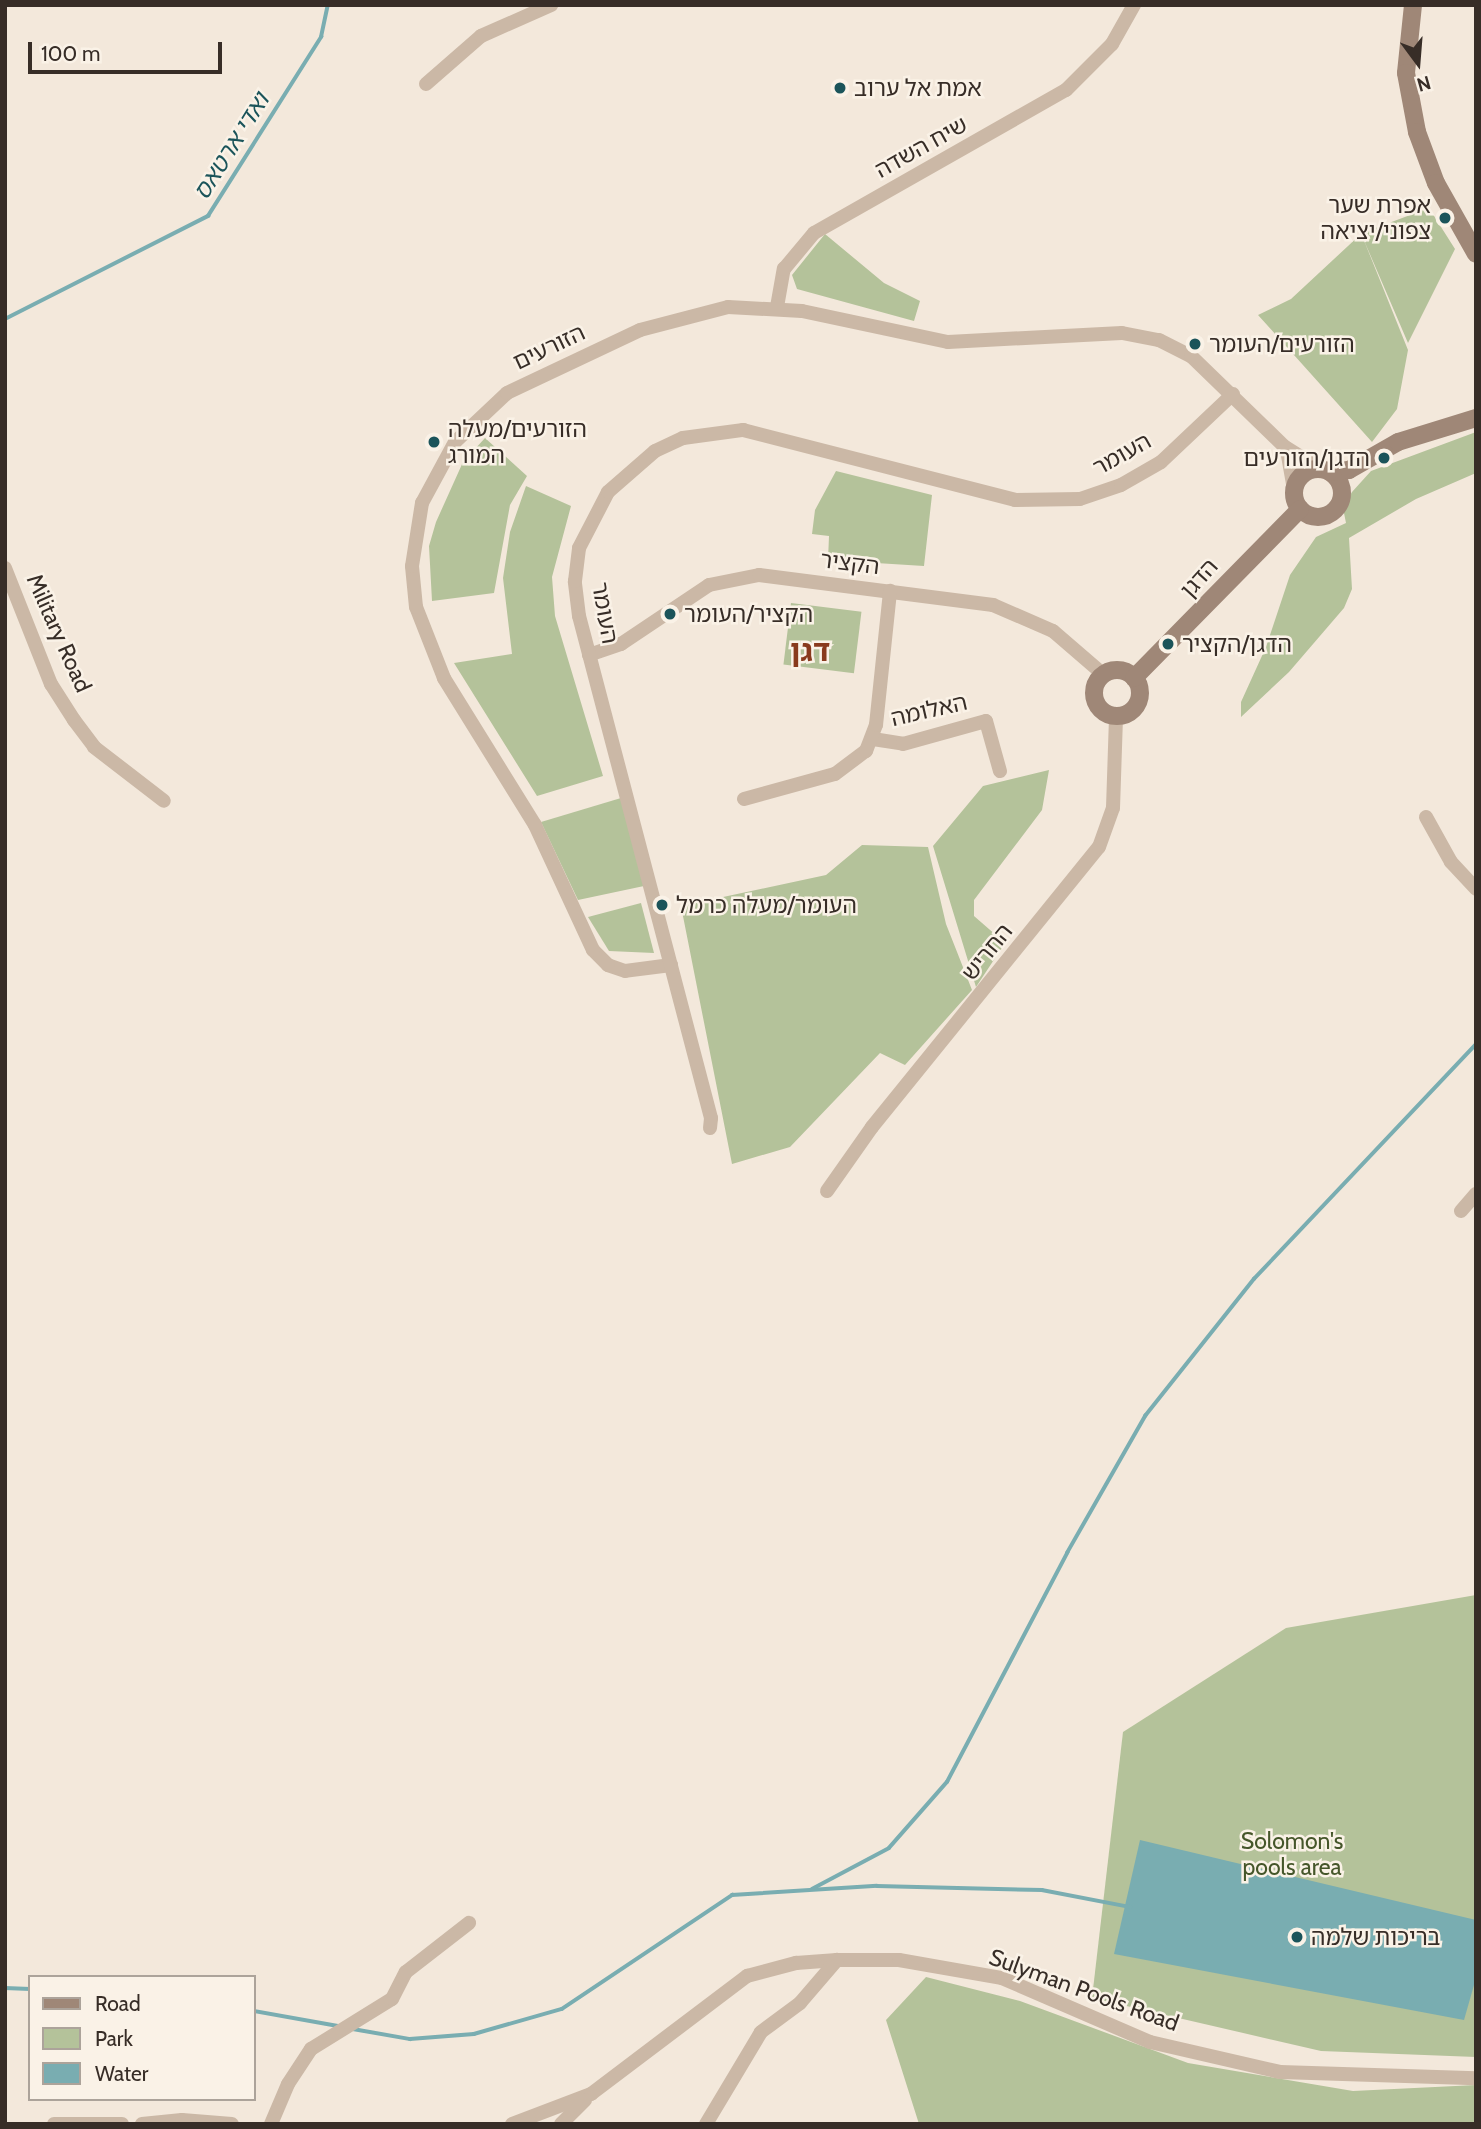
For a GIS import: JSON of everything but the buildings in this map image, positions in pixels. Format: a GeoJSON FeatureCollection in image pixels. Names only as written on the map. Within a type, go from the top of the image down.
{"type":"FeatureCollection","features":[{"type":"Feature","properties":{"kind":"street"},"geometry":{"type":"LineString","coordinates":[[426,84],[481,36],[551,5]]}},
{"type":"Feature","properties":{"kind":"street","name":"שיח השדה"},"geometry":{"type":"LineString","coordinates":[[777,307],[784,269],[814,233],[1066,90],[1112,44],[1134,5]]}},
{"type":"Feature","properties":{"kind":"street"},"geometry":{"type":"LineString","coordinates":[[1413,5],[1406,72],[1417,132],[1436,183],[1476,254]]}},
{"type":"Feature","properties":{"kind":"street","name":"הזורעים"},"geometry":{"type":"LineString","coordinates":[[671,965],[625,971],[608,965],[593,950],[539,832],[426,642],[413,583],[414,537],[422,503],[455,442],[507,393],[540,374],[664,321],[728,307],[777,307],[948,342],[1135,334],[1181,350],[1233,394],[1282,444]]}},
{"type":"Feature","properties":{"kind":"street","name":"העומר"},"geometry":{"type":"LineString","coordinates":[[710,1128],[711,1118],[589,655],[575,581],[579,548],[591,519],[629,469],[683,438],[743,430],[992,495],[1058,502],[1101,493],[1141,475],[1181,446],[1233,394]]}},
{"type":"Feature","properties":{"kind":"street"},"geometry":{"type":"LineString","coordinates":[[1294,488],[1304,473],[1362,463],[1398,442],[1476,418]]}},
{"type":"Feature","properties":{"kind":"street"},"geometry":{"type":"LineString","coordinates":[[1282,444],[1340,482],[1342,497]]}},
{"type":"Feature","properties":{"kind":"street"},"geometry":{"type":"LineString","coordinates":[[1282,444],[1293,465],[1294,488],[1300,509],[1324,516],[1342,497],[1362,463]]}},
{"type":"Feature","properties":{"kind":"street","name":"הדגן"},"geometry":{"type":"LineString","coordinates":[[1133,678],[1300,509]]}},
{"type":"Feature","properties":{"kind":"street","name":"Military Road"},"geometry":{"type":"LineString","coordinates":[[5,568],[51,684],[74,720],[94,747],[164,801]]}},
{"type":"Feature","properties":{"kind":"street","name":"הקציר"},"geometry":{"type":"LineString","coordinates":[[589,655],[621,644],[709,586],[737,577],[759,575],[977,601],[1023,615],[1067,640],[1104,675]]}},
{"type":"Feature","properties":{"kind":"street","name":"האלומה"},"geometry":{"type":"LineString","coordinates":[[744,799],[843,770],[862,757],[873,739],[890,591]]}},
{"type":"Feature","properties":{"kind":"street"},"geometry":{"type":"LineString","coordinates":[[1121,671],[1133,678],[1138,701],[1130,712],[1116,716],[1103,711],[1095,700],[1095,685],[1104,675],[1121,671]]}},
{"type":"Feature","properties":{"kind":"street","name":"החריש"},"geometry":{"type":"LineString","coordinates":[[827,1191],[872,1127],[1095,854],[1113,808],[1116,716]]}},
{"type":"Feature","properties":{"kind":"street","name":"האלומה"},"geometry":{"type":"LineString","coordinates":[[873,739],[903,744],[986,720],[1000,771]]}},
{"type":"Feature","properties":{"kind":"street"},"geometry":{"type":"LineString","coordinates":[[1426,817],[1451,862],[1476,889]]}},
{"type":"Feature","properties":{"kind":"street"},"geometry":{"type":"LineString","coordinates":[[1461,1211],[1476,1194]]}},
{"type":"Feature","properties":{"kind":"street"},"geometry":{"type":"LineString","coordinates":[[271,2124],[288,2084],[311,2049],[392,1999],[406,1972],[469,1923]]}},
{"type":"Feature","properties":{"kind":"street","name":"Sulyman Pools Road"},"geometry":{"type":"LineString","coordinates":[[516,2123],[591,2094],[747,1976],[796,1963],[836,1960],[899,1959],[1002,1979],[1150,2042],[1280,2072],[1476,2078]]}},
{"type":"Feature","properties":{"kind":"street"},"geometry":{"type":"LineString","coordinates":[[706,2124],[761,2032],[800,2003],[836,1960]]}},
{"type":"Feature","properties":{"kind":"street"},"geometry":{"type":"LineString","coordinates":[[561,2124],[591,2094]]}},
{"type":"Feature","properties":{"kind":"street"},"geometry":{"type":"LineString","coordinates":[[142,2124],[182,2120],[232,2124]]}},
{"type":"Feature","properties":{"kind":"street"},"geometry":{"type":"LineString","coordinates":[[54,2124],[122,2124]]}},
{"type":"Feature","properties":{"kind":"green space"},"geometry":{"type":"Polygon","coordinates":[[[1429,208],[1455,249],[1408,343],[1363,238],[1408,350],[1397,409],[1372,442],[1258,315],[1291,299],[1362,233],[1429,208]]]}},
{"type":"Feature","properties":{"kind":"green space"},"geometry":{"type":"Polygon","coordinates":[[[825,234],[884,283],[920,301],[914,321],[797,289],[792,275],[825,234]]]}},
{"type":"Feature","properties":{"kind":"green space"},"geometry":{"type":"Polygon","coordinates":[[[1476,432],[1476,473],[1416,499],[1349,538],[1352,589],[1344,608],[1289,672],[1241,717],[1241,702],[1266,647],[1290,575],[1316,537],[1346,523],[1343,508],[1352,492],[1371,471],[1476,432]]]}},
{"type":"Feature","properties":{"kind":"green space"},"geometry":{"type":"Polygon","coordinates":[[[485,438],[527,476],[510,505],[494,593],[432,601],[429,546],[436,522],[463,462],[485,438]]]}},
{"type":"Feature","properties":{"kind":"green space"},"geometry":{"type":"Polygon","coordinates":[[[836,471],[932,495],[924,566],[828,560],[829,536],[812,534],[815,510],[836,471]]]}},
{"type":"Feature","properties":{"kind":"green space"},"geometry":{"type":"Polygon","coordinates":[[[526,486],[571,506],[552,577],[555,616],[603,776],[537,796],[454,663],[512,654],[503,578],[510,532],[526,486]]]}},
{"type":"Feature","properties":{"kind":"green space"},"geometry":{"type":"Polygon","coordinates":[[[791,603],[861,612],[854,673],[783,665],[791,603]]]}},
{"type":"Feature","properties":{"kind":"green space"},"geometry":{"type":"Polygon","coordinates":[[[1049,770],[1042,810],[974,900],[974,916],[1005,943],[976,987],[933,846],[983,786],[1049,770]]]}},
{"type":"Feature","properties":{"kind":"green space"},"geometry":{"type":"Polygon","coordinates":[[[621,798],[644,886],[578,900],[541,822],[621,798]]]}},
{"type":"Feature","properties":{"kind":"green space"},"geometry":{"type":"Polygon","coordinates":[[[862,845],[928,847],[946,924],[972,990],[905,1065],[880,1053],[790,1147],[732,1164],[681,906],[826,875],[862,845]]]}},
{"type":"Feature","properties":{"kind":"green space"},"geometry":{"type":"Polygon","coordinates":[[[641,903],[654,953],[609,951],[588,917],[641,903]]]}},
{"type":"Feature","properties":{"kind":"green space","name":"Solomon's pools area"},"geometry":{"type":"Polygon","coordinates":[[[1476,1595],[1476,2057],[1321,2051],[1092,1998],[1123,1732],[1286,1628],[1476,1595]]]}},
{"type":"Feature","properties":{"kind":"green space"},"geometry":{"type":"Polygon","coordinates":[[[926,1977],[1020,2001],[1188,2063],[1353,2091],[1476,2085],[1476,2124],[919,2124],[886,2020],[926,1977]]]}},
{"type":"Feature","properties":{"kind":"water","name":"בריכות שלמה"},"geometry":{"type":"Polygon","coordinates":[[[1140,1840],[1476,1920],[1476,1978],[1464,2020],[1114,1954],[1140,1840]]]}},
{"type":"Feature","properties":{"kind":"waterway","name":"ואדי ארטאס"},"geometry":{"type":"LineString","coordinates":[[5,319],[208,216],[321,37],[328,5]]}},
{"type":"Feature","properties":{"kind":"waterway"},"geometry":{"type":"LineString","coordinates":[[812,1889],[889,1848],[947,1782],[1067,1553],[1145,1416],[1254,1279],[1476,1044]]}},
{"type":"Feature","properties":{"kind":"waterway"},"geometry":{"type":"LineString","coordinates":[[353,2029],[410,2039],[474,2034],[562,2009],[732,1895],[877,1886],[1042,1890],[1130,1907]]}},
{"type":"Feature","properties":{"kind":"waterway"},"geometry":{"type":"LineString","coordinates":[[5,1988],[28,1989]]}},
{"type":"Feature","properties":{"kind":"waterway"},"geometry":{"type":"LineString","coordinates":[[256,2011],[338,2026]]}},
{"type":"Feature","properties":{"kind":"place","name":"אמת אל ערוב"},"geometry":{"type":"Point","coordinates":[840,88]}},
{"type":"Feature","properties":{"kind":"place","name":"אפרת שער צפוני/יציאה"},"geometry":{"type":"Point","coordinates":[1445,218]}},
{"type":"Feature","properties":{"kind":"place","name":"הזורעים/העומר"},"geometry":{"type":"Point","coordinates":[1195,344]}},
{"type":"Feature","properties":{"kind":"place","name":"הזורעים/מעלה המורג"},"geometry":{"type":"Point","coordinates":[434,442]}},
{"type":"Feature","properties":{"kind":"place","name":"הדגן/הזורעים"},"geometry":{"type":"Point","coordinates":[1384,458]}},
{"type":"Feature","properties":{"kind":"place","name":"הקציר/העומר"},"geometry":{"type":"Point","coordinates":[670,614]}},
{"type":"Feature","properties":{"kind":"place","name":"הדגן/הקציר"},"geometry":{"type":"Point","coordinates":[1168,644]}},
{"type":"Feature","properties":{"kind":"place","name":"העומר/מעלה כרמל"},"geometry":{"type":"Point","coordinates":[662,905]}},
{"type":"Feature","properties":{"kind":"place","name":"בריכות שלמה"},"geometry":{"type":"Point","coordinates":[1297,1937]}},
{"type":"Feature","properties":{"kind":"district","name":"דגן"},"geometry":{"type":"Point","coordinates":[810,651]}}]}
